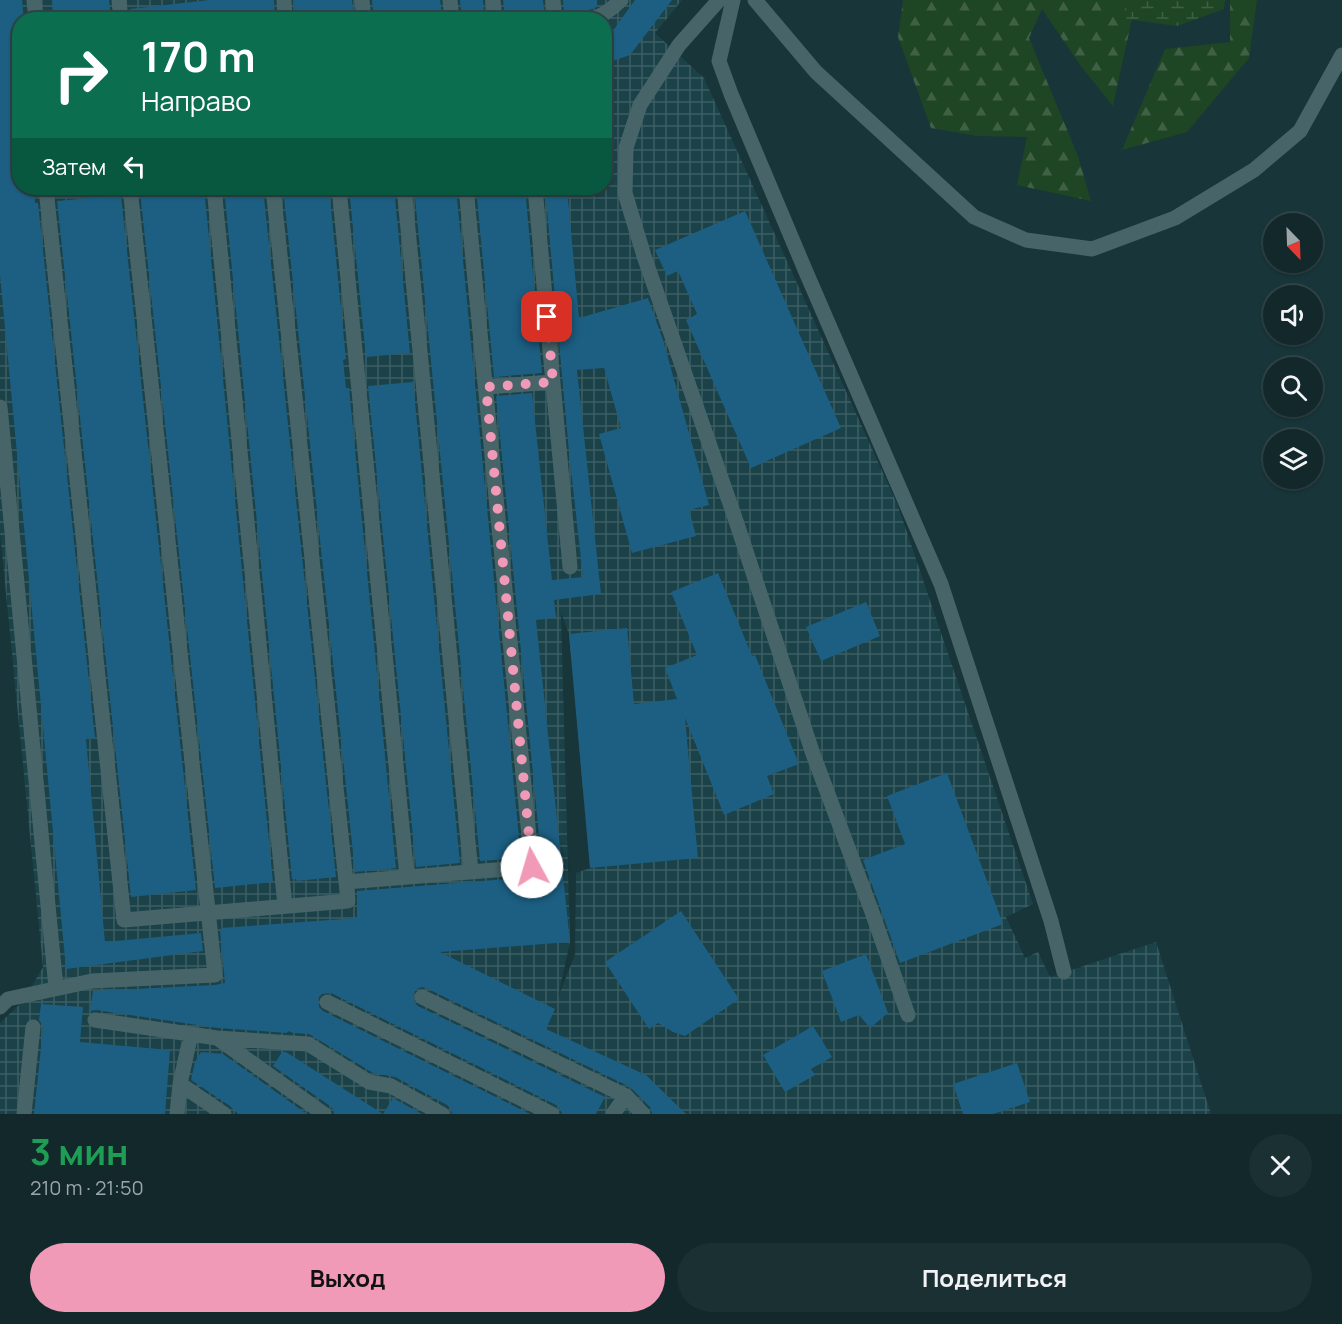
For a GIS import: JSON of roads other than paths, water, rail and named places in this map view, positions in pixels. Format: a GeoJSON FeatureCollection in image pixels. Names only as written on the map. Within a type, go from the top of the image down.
{"type":"FeatureCollection","features":[{"type":"Feature","properties":{"kind":"lane"},"geometry":{"type":"LineString","coordinates":[[719,0],[679,45],[640,105],[626,148],[625,193],[644,256],[735,518],[813,754],[908,1015]]}},
{"type":"Feature","properties":{"kind":"lane"},"geometry":{"type":"LineString","coordinates":[[733,0],[719,61],[801,261],[941,584],[1044,900],[1064,972]]}},
{"type":"Feature","properties":{"kind":"lane"},"geometry":{"type":"LineString","coordinates":[[754,0],[816,72],[974,217],[1026,240],[1092,249],[1175,218],[1254,170],[1300,132],[1342,55]]}},
{"type":"Feature","properties":{"kind":"lane"},"geometry":{"type":"LineString","coordinates":[[47,195],[124,920],[348,901],[274,195]]}},
{"type":"Feature","properties":{"kind":"lane"},"geometry":{"type":"LineString","coordinates":[[0,1007],[8,999],[92,981],[215,975],[131,195]]}},
{"type":"Feature","properties":{"kind":"lane"},"geometry":{"type":"LineString","coordinates":[[215,195],[285,906]]}},
{"type":"Feature","properties":{"kind":"lane"},"geometry":{"type":"LineString","coordinates":[[340,195],[407,877]]}},
{"type":"Feature","properties":{"kind":"lane"},"geometry":{"type":"LineString","coordinates":[[405,195],[471,872]]}},
{"type":"Feature","properties":{"kind":"lane"},"geometry":{"type":"LineString","coordinates":[[346,882],[532,867],[467,195]]}},
{"type":"Feature","properties":{"kind":"lane"},"geometry":{"type":"LineString","coordinates":[[535,195],[570,567]]}},
{"type":"Feature","properties":{"kind":"lane"},"geometry":{"type":"LineString","coordinates":[[486,387],[553,382]]}},
{"type":"Feature","properties":{"kind":"lane"},"geometry":{"type":"LineString","coordinates":[[0,407],[56,988]]}},
{"type":"Feature","properties":{"kind":"lane"},"geometry":{"type":"LineString","coordinates":[[422,997],[626,1096],[643,1114]]}},
{"type":"Feature","properties":{"kind":"lane"},"geometry":{"type":"LineString","coordinates":[[327,1002],[552,1114]]}},
{"type":"Feature","properties":{"kind":"lane"},"geometry":{"type":"LineString","coordinates":[[95,1020],[217,1038],[308,1044],[369,1082],[391,1086],[442,1114]]}},
{"type":"Feature","properties":{"kind":"lane"},"geometry":{"type":"LineString","coordinates":[[24,1114],[33,1027]]}},
{"type":"Feature","properties":{"kind":"lane"},"geometry":{"type":"LineString","coordinates":[[177,1114],[180,1084],[191,1034]]}},
{"type":"Feature","properties":{"kind":"lane"},"geometry":{"type":"LineString","coordinates":[[217,1038],[324,1114]]}},
{"type":"Feature","properties":{"kind":"lane"},"geometry":{"type":"LineString","coordinates":[[180,1084],[224,1114]]}},
{"type":"Feature","properties":{"kind":"lane"},"geometry":{"type":"LineString","coordinates":[[612,1114],[626,1096]]}}]}
